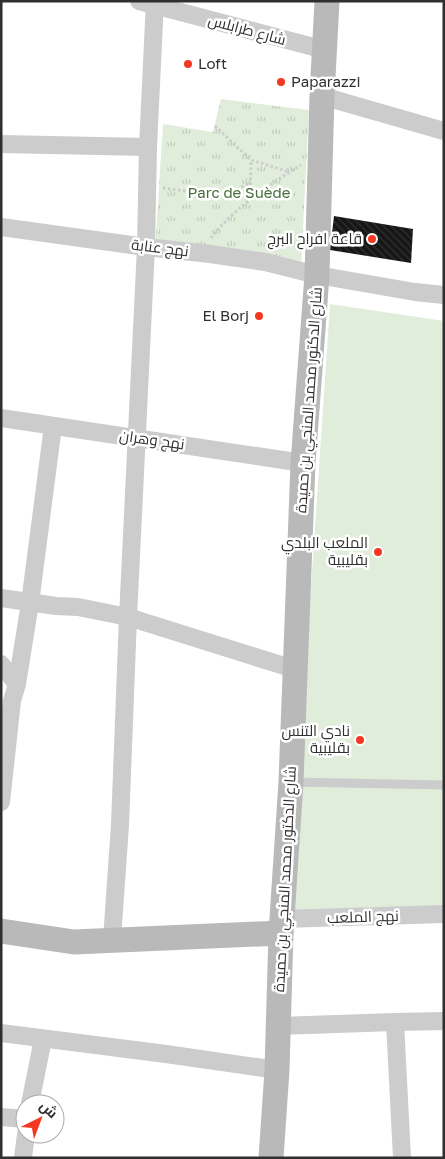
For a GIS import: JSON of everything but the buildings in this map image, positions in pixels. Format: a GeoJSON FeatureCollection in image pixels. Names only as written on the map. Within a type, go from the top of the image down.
{"type":"FeatureCollection","features":[{"type":"Feature","properties":{"kind":"street","name":"شارع الدكتور محمد المنجي بن حميدة"},"geometry":{"type":"LineString","coordinates":[[271,1158],[277,1070],[303,463],[317,275],[322,96],[327,1]]}},
{"type":"Feature","properties":{"kind":"street","name":"شارع طرابلس"},"geometry":{"type":"LineString","coordinates":[[149,3],[325,50]]}},
{"type":"Feature","properties":{"kind":"street"},"geometry":{"type":"LineString","coordinates":[[112,939],[120,825],[146,247],[149,3]]}},
{"type":"Feature","properties":{"kind":"street"},"geometry":{"type":"LineString","coordinates":[[322,96],[444,131]]}},
{"type":"Feature","properties":{"kind":"street"},"geometry":{"type":"LineString","coordinates":[[1,144],[148,147]]}},
{"type":"Feature","properties":{"kind":"street","name":"نهج عنابة"},"geometry":{"type":"LineString","coordinates":[[1,227],[265,262],[317,275],[415,292],[444,295]]}},
{"type":"Feature","properties":{"kind":"street","name":"نهج وهران"},"geometry":{"type":"LineString","coordinates":[[1,418],[303,463]]}},
{"type":"Feature","properties":{"kind":"street"},"geometry":{"type":"LineString","coordinates":[[1,802],[10,698],[30,603],[53,426]]}},
{"type":"Feature","properties":{"kind":"street"},"geometry":{"type":"LineString","coordinates":[[1,598],[30,603],[78,607],[128,617],[294,669]]}},
{"type":"Feature","properties":{"kind":"street"},"geometry":{"type":"LineString","coordinates":[[1,664],[10,698]]}},
{"type":"Feature","properties":{"kind":"street","name":"نهج الملعب"},"geometry":{"type":"LineString","coordinates":[[282,926],[444,914]]}},
{"type":"Feature","properties":{"kind":"street"},"geometry":{"type":"LineString","coordinates":[[1,931],[74,942],[282,926]]}},
{"type":"Feature","properties":{"kind":"street"},"geometry":{"type":"LineString","coordinates":[[395,1022],[402,1158]]}},
{"type":"Feature","properties":{"kind":"street"},"geometry":{"type":"LineString","coordinates":[[278,1026],[444,1022]]}},
{"type":"Feature","properties":{"kind":"street"},"geometry":{"type":"LineString","coordinates":[[1,1034],[166,1054],[277,1070]]}},
{"type":"Feature","properties":{"kind":"street"},"geometry":{"type":"LineString","coordinates":[[32,1094],[43,1039]]}},
{"type":"Feature","properties":{"kind":"street"},"geometry":{"type":"LineString","coordinates":[[1,1117],[15,1118]]}},
{"type":"Feature","properties":{"kind":"street"},"geometry":{"type":"LineString","coordinates":[[22,1158],[24,1144]]}},
{"type":"Feature","properties":{"kind":"lane"},"geometry":{"type":"LineString","coordinates":[[290,782],[444,785]]}},
{"type":"Feature","properties":{"kind":"path"},"geometry":{"type":"LineString","coordinates":[[215,126],[251,160],[290,172]]}},
{"type":"Feature","properties":{"kind":"path"},"geometry":{"type":"LineString","coordinates":[[250,200],[251,160]]}},
{"type":"Feature","properties":{"kind":"path"},"geometry":{"type":"LineString","coordinates":[[210,254],[211,238],[224,222],[250,200],[307,162],[320,162]]}},
{"type":"Feature","properties":{"kind":"path"},"geometry":{"type":"LineString","coordinates":[[147,186],[208,194],[229,192],[250,183]]}},
{"type":"Feature","properties":{"kind":"green space","name":"Parc de Suède"},"geometry":{"type":"Polygon","coordinates":[[[221,99],[309,110],[301,269],[155,250],[163,124],[213,132],[221,99]]]}},
{"type":"Feature","properties":{"kind":"green space","name":"الملعب البلدي بقليبية"},"geometry":{"type":"Polygon","coordinates":[[[330,304],[444,321],[444,912],[289,915],[330,304]]]}},
{"type":"Feature","properties":{"kind":"place","name":"Loft"},"geometry":{"type":"Point","coordinates":[188,64]}},
{"type":"Feature","properties":{"kind":"place","name":"Paparazzi"},"geometry":{"type":"Point","coordinates":[281,82]}},
{"type":"Feature","properties":{"kind":"place","name":"قاعة افراح البرج"},"geometry":{"type":"Point","coordinates":[372,239]}},
{"type":"Feature","properties":{"kind":"place","name":"El Borj"},"geometry":{"type":"Point","coordinates":[259,316]}},
{"type":"Feature","properties":{"kind":"place","name":"الملعب البلدي بقليبية"},"geometry":{"type":"Point","coordinates":[378,552]}},
{"type":"Feature","properties":{"kind":"place","name":"نادي التنس بقليبية"},"geometry":{"type":"Point","coordinates":[360,740]}}]}
